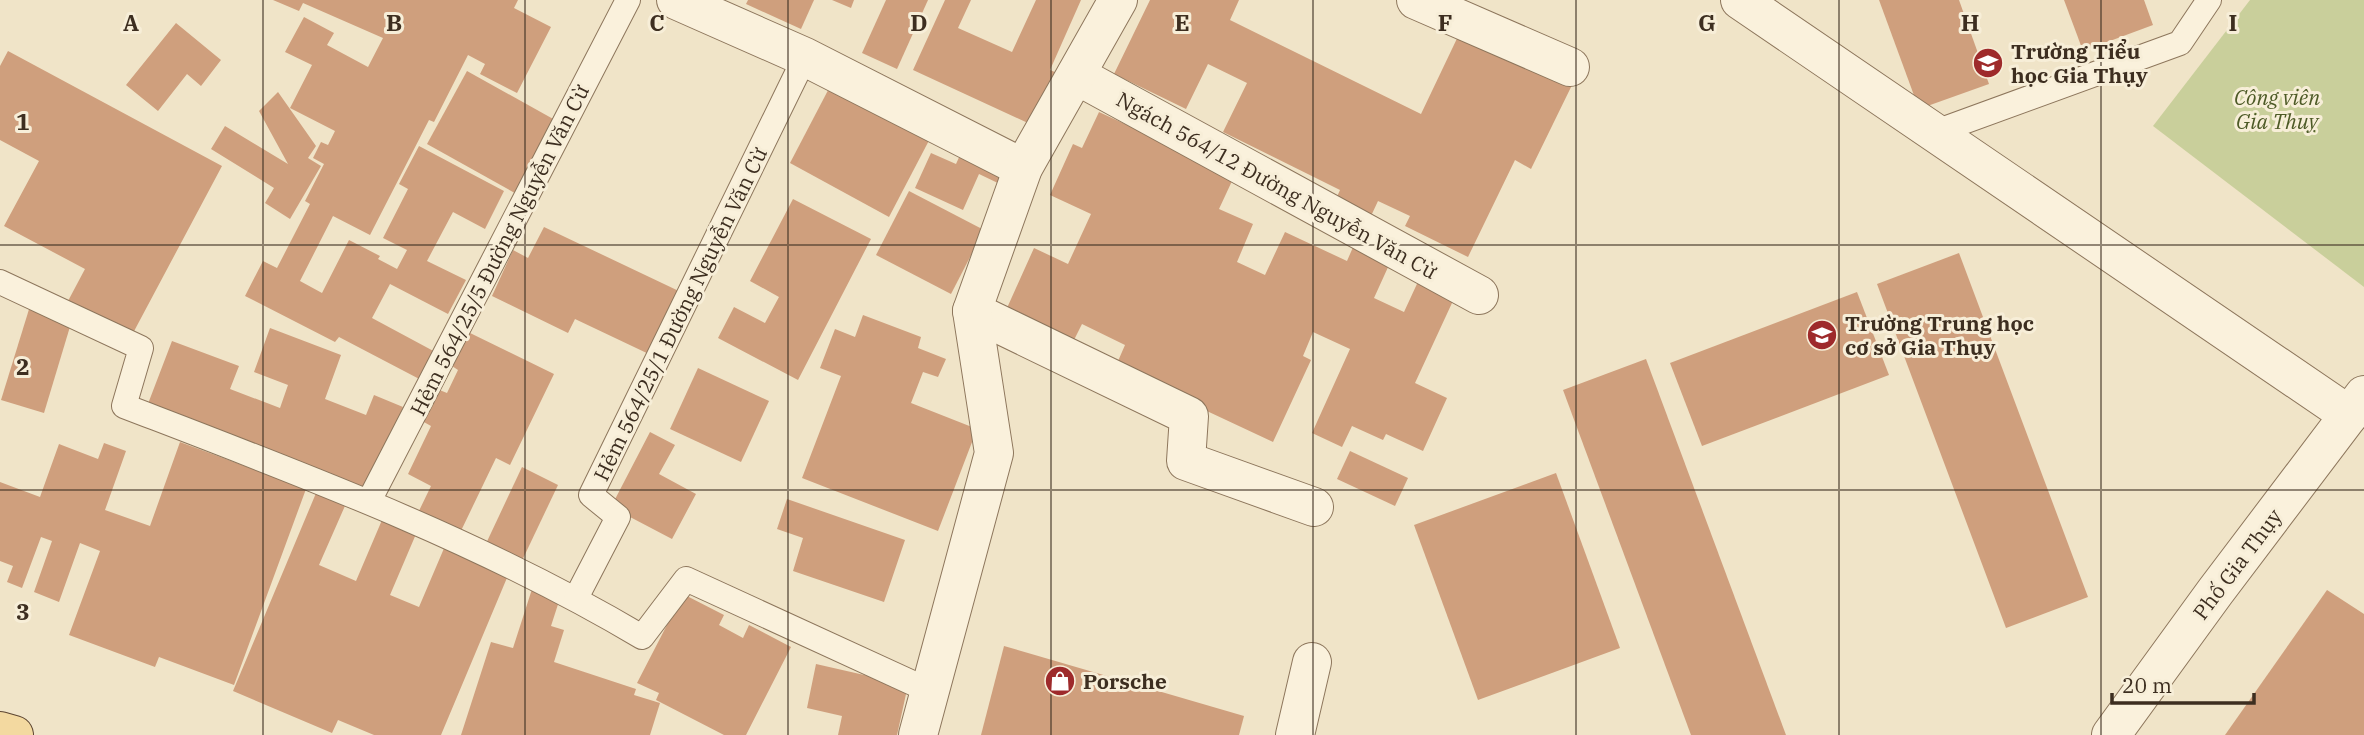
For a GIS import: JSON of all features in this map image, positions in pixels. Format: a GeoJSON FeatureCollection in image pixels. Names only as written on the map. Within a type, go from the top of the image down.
{"type":"FeatureCollection","features":[{"type":"Feature","properties":{"kind":"main road"},"geometry":{"type":"LineString","coordinates":[[0,731],[14,735]]}},
{"type":"Feature","properties":{"kind":"street"},"geometry":{"type":"LineString","coordinates":[[676,0],[805,57],[1023,168]]}},
{"type":"Feature","properties":{"kind":"street"},"geometry":{"type":"LineString","coordinates":[[918,735],[994,453],[972,311],[1023,168],[1118,0]]}},
{"type":"Feature","properties":{"kind":"street"},"geometry":{"type":"LineString","coordinates":[[1416,0],[1570,67]]}},
{"type":"Feature","properties":{"kind":"street"},"geometry":{"type":"LineString","coordinates":[[1740,0],[1933,133],[2356,405]]}},
{"type":"Feature","properties":{"kind":"street","name":"Ngách 564/12 Đường Nguyễn Văn Cừ"},"geometry":{"type":"LineString","coordinates":[[1076,75],[1479,295]]}},
{"type":"Feature","properties":{"kind":"street"},"geometry":{"type":"LineString","coordinates":[[972,311],[1189,416],[1186,461],[1314,507]]}},
{"type":"Feature","properties":{"kind":"street","name":"Phố Gia Thụy"},"geometry":{"type":"LineString","coordinates":[[2111,735],[2356,405]]}},
{"type":"Feature","properties":{"kind":"street"},"geometry":{"type":"LineString","coordinates":[[1295,735],[1312,662]]}},
{"type":"Feature","properties":{"kind":"lane","name":"Hẻm 564/25/5 Đường Nguyễn Văn Cừ"},"geometry":{"type":"LineString","coordinates":[[369,501],[628,0]]}},
{"type":"Feature","properties":{"kind":"lane"},"geometry":{"type":"LineString","coordinates":[[1933,133],[2180,43],[2210,0]]}},
{"type":"Feature","properties":{"kind":"lane","name":"Hẻm 564/25/1 Đường Nguyễn Văn Cừ"},"geometry":{"type":"LineString","coordinates":[[576,597],[618,517],[591,495],[805,57]]}},
{"type":"Feature","properties":{"kind":"lane"},"geometry":{"type":"LineString","coordinates":[[0,282],[141,348],[124,406],[369,501],[576,597],[642,637],[686,579],[930,691]]}},
{"type":"Feature","properties":{"kind":"green space","name":"Công viên Gia Thuỵ"},"geometry":{"type":"Polygon","coordinates":[[[2250,0],[2364,0],[2364,287],[2153,126],[2250,0]]]}},
{"type":"Feature","properties":{"kind":"building"},"geometry":{"type":"Polygon","coordinates":[[[273,0],[518,0],[514,8],[551,27],[517,93],[480,74],[485,64],[468,55],[434,122],[429,120],[370,235],[333,216],[300,281],[322,293],[349,240],[380,256],[378,259],[397,269],[407,250],[383,238],[408,189],[399,184],[419,146],[504,191],[485,229],[453,212],[427,261],[466,280],[448,314],[390,284],[372,318],[439,354],[425,382],[339,337],[335,342],[245,296],[263,261],[277,268],[310,204],[305,201],[324,164],[313,158],[321,142],[328,145],[335,131],[290,108],[312,65],[285,52],[304,17],[334,33],[327,45],[368,67],[383,38],[303,3],[299,11],[273,0]]]}},
{"type":"Feature","properties":{"kind":"building"},"geometry":{"type":"Polygon","coordinates":[[[748,0],[814,0],[801,29],[746,4],[748,0]]]}},
{"type":"Feature","properties":{"kind":"building"},"geometry":{"type":"Polygon","coordinates":[[[832,0],[854,0],[851,8],[832,0]]]}},
{"type":"Feature","properties":{"kind":"building"},"geometry":{"type":"Polygon","coordinates":[[[886,0],[928,0],[897,69],[862,53],[886,0]]]}},
{"type":"Feature","properties":{"kind":"building"},"geometry":{"type":"Polygon","coordinates":[[[945,0],[971,0],[958,28],[1012,52],[1036,0],[1081,0],[1050,70],[1064,76],[1041,129],[913,70],[945,0]]]}},
{"type":"Feature","properties":{"kind":"building"},"geometry":{"type":"Polygon","coordinates":[[[1150,0],[1239,0],[1230,20],[1421,114],[1462,28],[1573,83],[1531,169],[1515,160],[1468,257],[1405,226],[1410,216],[1378,201],[1371,216],[1336,199],[1340,190],[1223,132],[1247,83],[1208,64],[1186,109],[1114,74],[1150,0]]]}},
{"type":"Feature","properties":{"kind":"building"},"geometry":{"type":"Polygon","coordinates":[[[1879,0],[1959,0],[1989,84],[1919,109],[1879,0]]]}},
{"type":"Feature","properties":{"kind":"building"},"geometry":{"type":"Polygon","coordinates":[[[2064,0],[2144,0],[2153,25],[2083,51],[2064,0]]]}},
{"type":"Feature","properties":{"kind":"building"},"geometry":{"type":"Polygon","coordinates":[[[176,23],[221,60],[201,86],[187,74],[158,111],[126,85],[176,23]]]}},
{"type":"Feature","properties":{"kind":"building"},"geometry":{"type":"Polygon","coordinates":[[[8,51],[222,166],[132,335],[68,301],[85,269],[4,226],[39,161],[0,140],[0,66],[8,51]]]}},
{"type":"Feature","properties":{"kind":"building"},"geometry":{"type":"Polygon","coordinates":[[[467,71],[555,120],[522,197],[427,144],[467,71]]]}},
{"type":"Feature","properties":{"kind":"building"},"geometry":{"type":"Polygon","coordinates":[[[836,75],[935,129],[889,217],[790,163],[836,75]]]}},
{"type":"Feature","properties":{"kind":"building"},"geometry":{"type":"Polygon","coordinates":[[[278,92],[316,146],[308,158],[321,166],[290,219],[265,203],[274,188],[211,149],[225,126],[288,164],[259,111],[278,92]]]}},
{"type":"Feature","properties":{"kind":"building"},"geometry":{"type":"Polygon","coordinates":[[[1099,112],[1166,143],[1239,166],[1219,209],[1253,224],[1237,262],[1265,275],[1285,232],[1347,261],[1357,238],[1394,254],[1374,298],[1404,312],[1422,273],[1458,290],[1415,383],[1447,398],[1423,451],[1386,434],[1383,440],[1352,426],[1342,447],[1312,433],[1350,349],[1313,332],[1303,356],[1311,360],[1273,442],[1115,368],[1125,345],[1082,324],[1074,340],[1007,308],[1034,248],[1068,264],[1091,214],[1050,195],[1073,144],[1082,148],[1099,112]]]}},
{"type":"Feature","properties":{"kind":"building"},"geometry":{"type":"Polygon","coordinates":[[[966,142],[1011,166],[1002,185],[979,174],[963,210],[915,188],[931,153],[956,164],[966,142]]]}},
{"type":"Feature","properties":{"kind":"building"},"geometry":{"type":"Polygon","coordinates":[[[909,191],[984,230],[951,294],[876,255],[909,191]]]}},
{"type":"Feature","properties":{"kind":"building"},"geometry":{"type":"Polygon","coordinates":[[[793,199],[871,239],[798,380],[718,338],[734,307],[765,323],[779,297],[750,281],[793,199]]]}},
{"type":"Feature","properties":{"kind":"building"},"geometry":{"type":"Polygon","coordinates":[[[544,227],[683,293],[653,356],[575,319],[568,333],[492,296],[513,250],[528,258],[544,227]]]}},
{"type":"Feature","properties":{"kind":"building"},"geometry":{"type":"Polygon","coordinates":[[[1959,253],[2088,597],[2006,628],[1877,284],[1959,253]]]}},
{"type":"Feature","properties":{"kind":"building"},"geometry":{"type":"Polygon","coordinates":[[[1857,292],[1889,375],[1702,446],[1670,363],[1857,292]]]}},
{"type":"Feature","properties":{"kind":"building"},"geometry":{"type":"Polygon","coordinates":[[[30,306],[72,320],[44,413],[1,400],[30,306]]]}},
{"type":"Feature","properties":{"kind":"building"},"geometry":{"type":"Polygon","coordinates":[[[863,315],[921,337],[918,348],[946,359],[938,377],[923,372],[911,403],[977,429],[938,531],[802,478],[841,376],[820,368],[835,329],[855,337],[863,315]]]}},
{"type":"Feature","properties":{"kind":"building"},"geometry":{"type":"Polygon","coordinates":[[[270,328],[341,355],[325,399],[366,415],[374,395],[403,407],[370,496],[146,409],[172,341],[239,366],[230,389],[280,408],[288,385],[254,372],[270,328]]]}},
{"type":"Feature","properties":{"kind":"building"},"geometry":{"type":"Polygon","coordinates":[[[468,332],[554,374],[510,465],[496,458],[459,535],[417,515],[431,486],[408,474],[431,426],[422,421],[437,389],[447,393],[458,370],[452,366],[468,332]]]}},
{"type":"Feature","properties":{"kind":"building"},"geometry":{"type":"Polygon","coordinates":[[[1646,359],[1786,735],[1691,735],[1563,390],[1646,359]]]}},
{"type":"Feature","properties":{"kind":"building"},"geometry":{"type":"Polygon","coordinates":[[[698,368],[769,401],[741,462],[670,429],[698,368]]]}},
{"type":"Feature","properties":{"kind":"building"},"geometry":{"type":"Polygon","coordinates":[[[650,432],[675,445],[659,474],[696,494],[672,539],[611,507],[650,432]]]}},
{"type":"Feature","properties":{"kind":"building"},"geometry":{"type":"Polygon","coordinates":[[[180,442],[306,489],[234,685],[159,657],[155,667],[69,635],[100,551],[80,543],[59,602],[34,592],[52,541],[41,537],[22,588],[7,582],[13,566],[0,561],[0,482],[40,497],[59,444],[98,459],[104,443],[126,451],[105,510],[150,526],[180,442]]]}},
{"type":"Feature","properties":{"kind":"building"},"geometry":{"type":"Polygon","coordinates":[[[1350,451],[1408,478],[1395,506],[1337,479],[1350,451]]]}},
{"type":"Feature","properties":{"kind":"building"},"geometry":{"type":"Polygon","coordinates":[[[522,467],[558,485],[519,567],[483,550],[522,467]]]}},
{"type":"Feature","properties":{"kind":"building"},"geometry":{"type":"Polygon","coordinates":[[[1556,473],[1620,648],[1478,700],[1414,525],[1556,473]]]}},
{"type":"Feature","properties":{"kind":"building"},"geometry":{"type":"Polygon","coordinates":[[[319,486],[348,499],[319,565],[356,581],[385,513],[419,527],[390,595],[419,607],[445,546],[509,573],[441,735],[374,735],[338,720],[332,733],[233,691],[319,486]]]}},
{"type":"Feature","properties":{"kind":"building"},"geometry":{"type":"Polygon","coordinates":[[[787,499],[905,540],[884,602],[793,571],[803,538],[777,529],[787,499]]]}},
{"type":"Feature","properties":{"kind":"building"},"geometry":{"type":"Polygon","coordinates":[[[533,586],[561,595],[551,626],[564,630],[554,662],[636,689],[634,695],[660,703],[650,735],[461,735],[491,642],[513,648],[533,586]]]}},
{"type":"Feature","properties":{"kind":"building"},"geometry":{"type":"Polygon","coordinates":[[[2327,590],[2364,614],[2364,735],[2225,735],[2327,590]]]}},
{"type":"Feature","properties":{"kind":"building"},"geometry":{"type":"Polygon","coordinates":[[[683,594],[724,615],[719,625],[743,638],[749,625],[791,647],[746,735],[724,735],[656,700],[659,693],[637,683],[683,594]]]}},
{"type":"Feature","properties":{"kind":"building","name":"Porsche"},"geometry":{"type":"Polygon","coordinates":[[[1004,646],[1244,716],[1239,735],[981,735],[1004,646]]]}},
{"type":"Feature","properties":{"kind":"building"},"geometry":{"type":"Polygon","coordinates":[[[816,664],[908,685],[897,735],[838,735],[842,716],[807,708],[816,664]]]}},
{"type":"Feature","properties":{"kind":"place","name":"Trường Tiểu học Gia Thụy"},"geometry":{"type":"Point","coordinates":[1988,63]}},
{"type":"Feature","properties":{"kind":"place","name":"Trường Trung học cơ sở Gia Thụy"},"geometry":{"type":"Point","coordinates":[1822,335]}},
{"type":"Feature","properties":{"kind":"place","name":"Porsche"},"geometry":{"type":"Point","coordinates":[1060,681]}}]}
